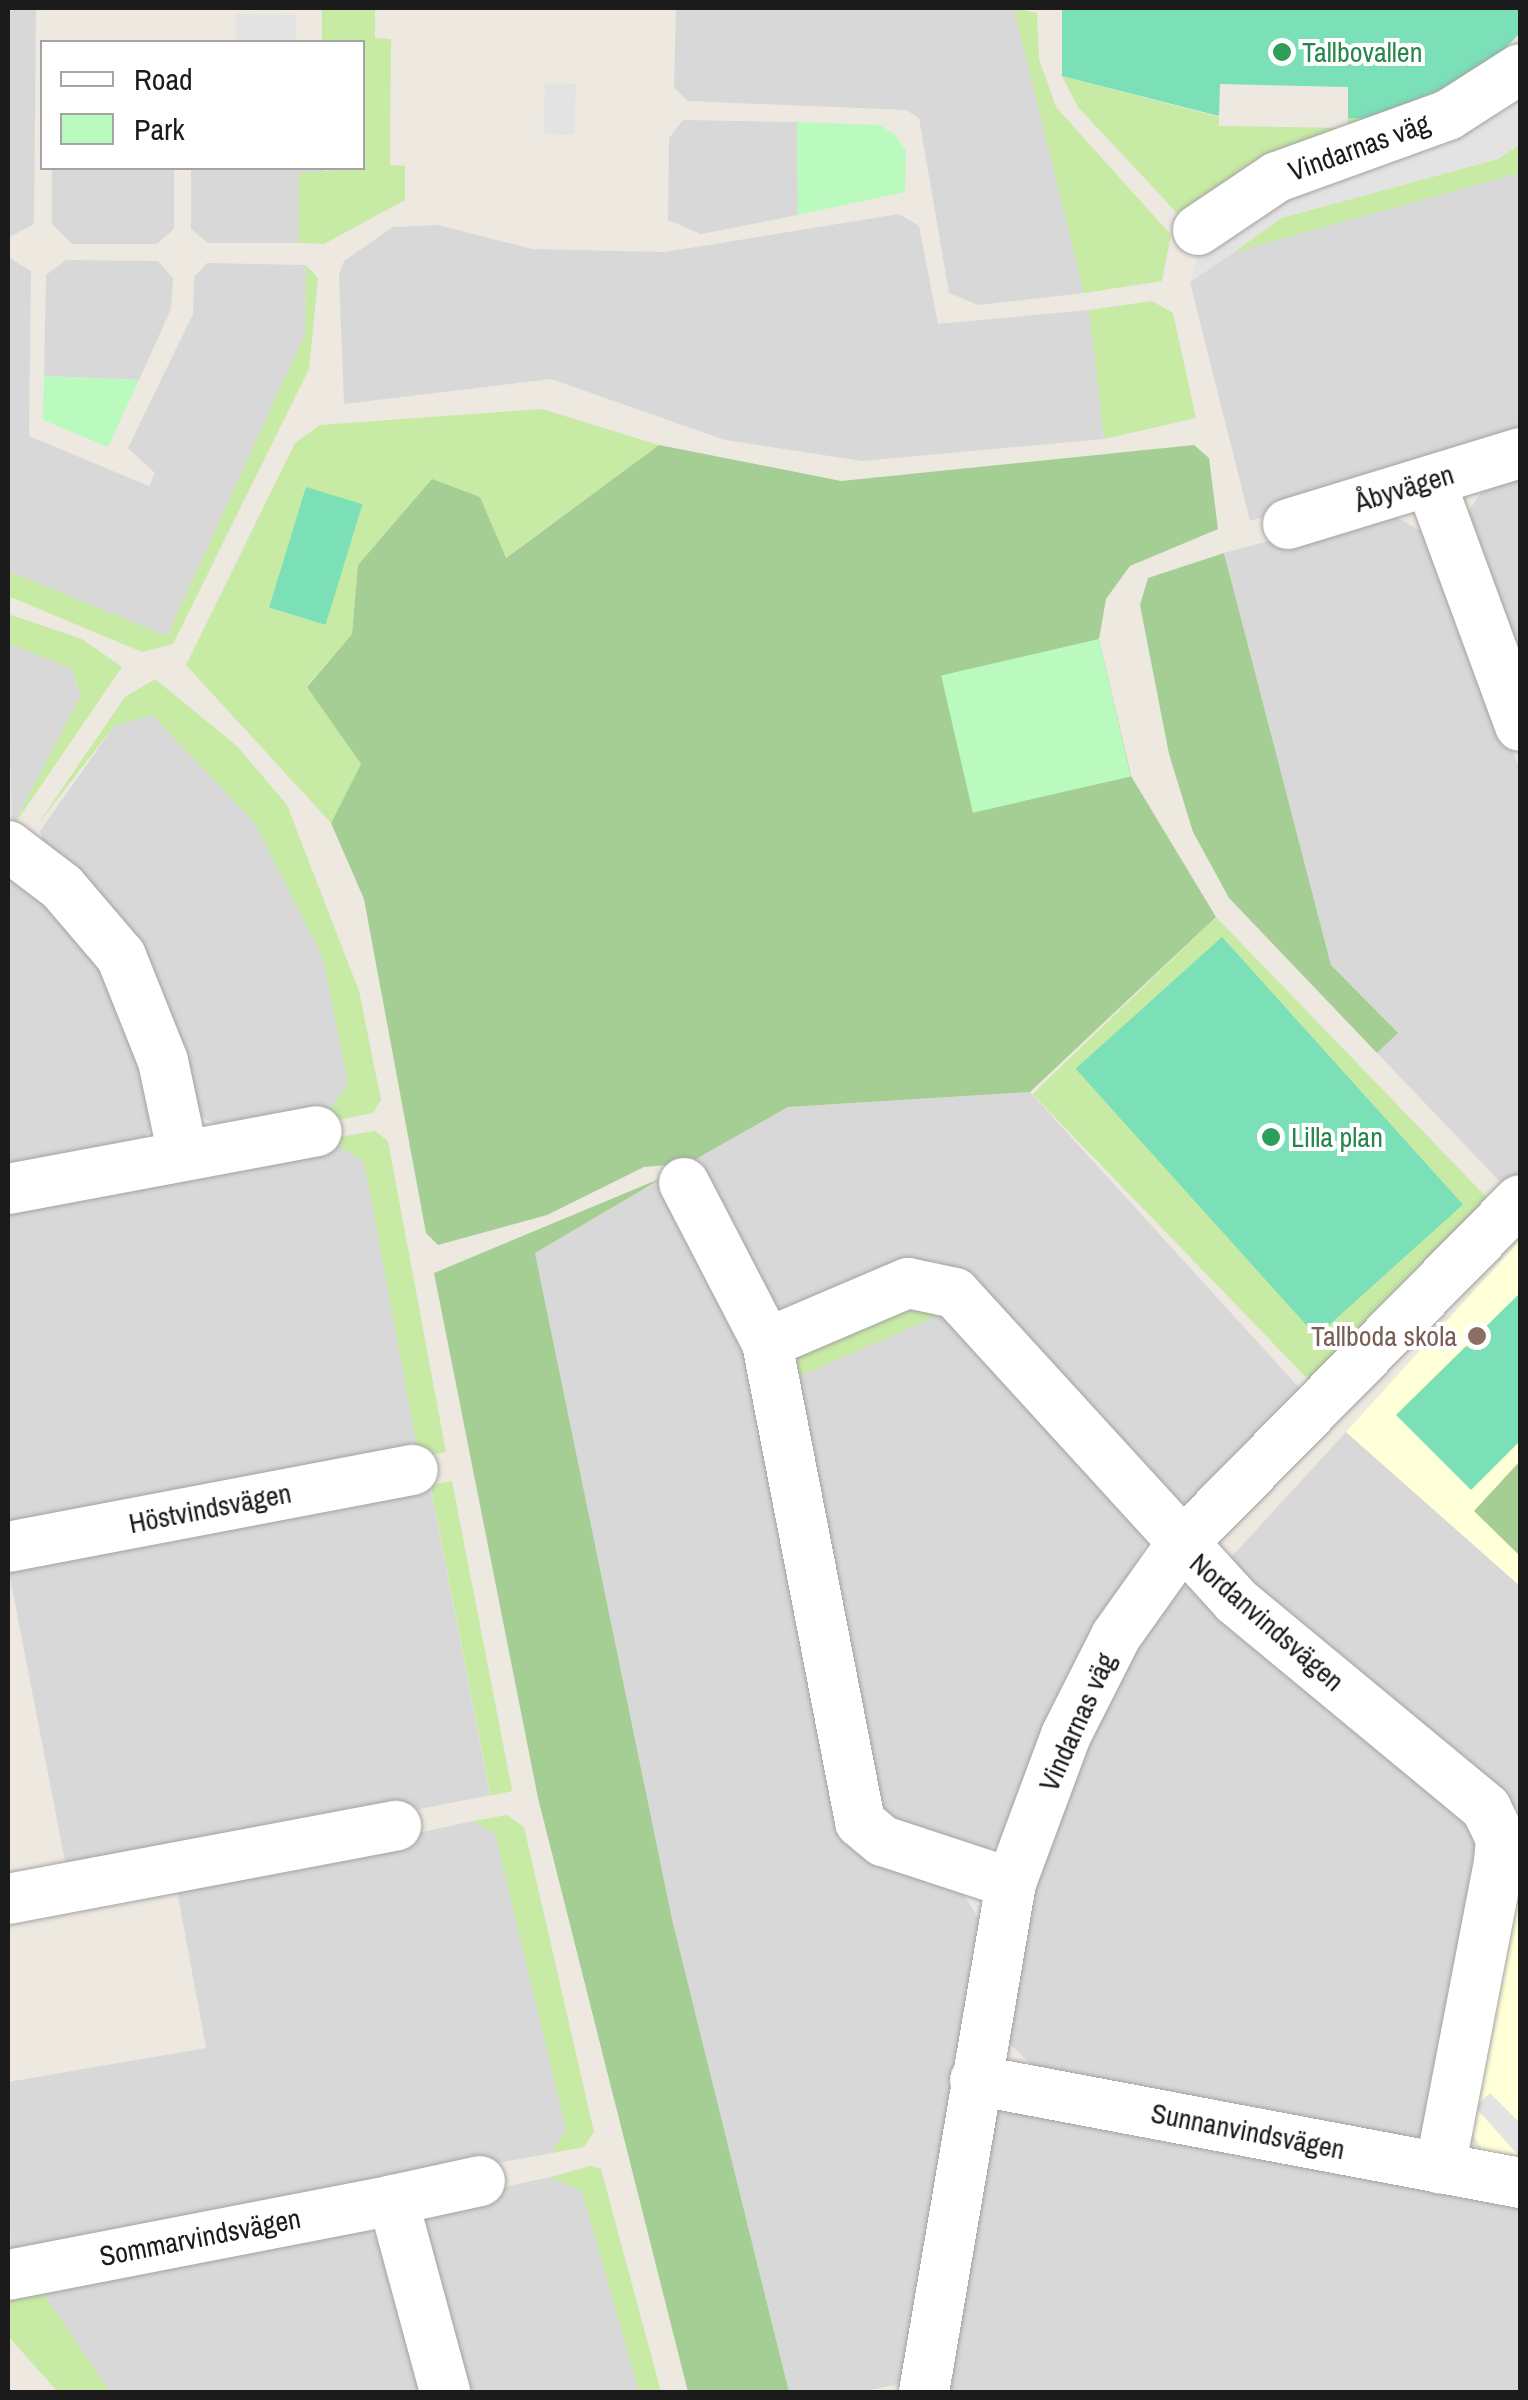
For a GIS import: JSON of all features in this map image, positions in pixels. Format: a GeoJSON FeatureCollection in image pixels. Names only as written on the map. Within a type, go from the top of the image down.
{"type":"FeatureCollection","features":[{"type":"Feature","properties":{"kind":"street","name":"Vindarnas väg"},"geometry":{"type":"LineString","coordinates":[[1198,230],[1277,176],[1434,121],[1496,92],[1520,68]]}},
{"type":"Feature","properties":{"kind":"street","name":"Åbyvägen"},"geometry":{"type":"LineString","coordinates":[[1288,524],[1520,453]]}},
{"type":"Feature","properties":{"kind":"street"},"geometry":{"type":"LineString","coordinates":[[1430,480],[1520,726]]}},
{"type":"Feature","properties":{"kind":"street"},"geometry":{"type":"LineString","coordinates":[[8,846],[62,886],[121,956],[163,1060],[183,1155]]}},
{"type":"Feature","properties":{"kind":"street"},"geometry":{"type":"LineString","coordinates":[[8,1188],[317,1131]]}},
{"type":"Feature","properties":{"kind":"street"},"geometry":{"type":"LineString","coordinates":[[684,1183],[767,1343],[860,1822],[883,1841],[1010,1883]]}},
{"type":"Feature","properties":{"kind":"street","name":"Vindarnas väg"},"geometry":{"type":"LineString","coordinates":[[924,2392],[1010,1883],[1066,1735],[1116,1636],[1180,1546],[1520,1200]]}},
{"type":"Feature","properties":{"kind":"street","name":"Nordanvindsvägen"},"geometry":{"type":"LineString","coordinates":[[767,1343],[908,1283],[942,1286],[1180,1546],[1496,1823],[1499,1862],[1440,2168]]}},
{"type":"Feature","properties":{"kind":"street","name":"Höstvindsvägen"},"geometry":{"type":"LineString","coordinates":[[8,1547],[413,1470]]}},
{"type":"Feature","properties":{"kind":"street"},"geometry":{"type":"LineString","coordinates":[[8,1899],[396,1826]]}},
{"type":"Feature","properties":{"kind":"street","name":"Sunnanvindsvägen"},"geometry":{"type":"LineString","coordinates":[[975,2080],[1520,2183]]}},
{"type":"Feature","properties":{"kind":"street","name":"Sommarvindsvägen"},"geometry":{"type":"LineString","coordinates":[[8,2276],[480,2181]]}},
{"type":"Feature","properties":{"kind":"street"},"geometry":{"type":"LineString","coordinates":[[393,2200],[445,2392]]}},
{"type":"Feature","properties":{"kind":"shaded area"},"geometry":{"type":"Polygon","coordinates":[[[36,8],[34,224],[8,238],[8,11],[36,8]]]}},
{"type":"Feature","properties":{"kind":"shaded area"},"geometry":{"type":"Polygon","coordinates":[[[676,8],[1014,8],[1084,293],[978,305],[949,293],[919,118],[906,110],[688,101],[674,88],[676,8]]]}},
{"type":"Feature","properties":{"kind":"shaded area"},"geometry":{"type":"Polygon","coordinates":[[[236,14],[296,15],[296,40],[236,40],[236,14]]]}},
{"type":"Feature","properties":{"kind":"shaded area"},"geometry":{"type":"Polygon","coordinates":[[[545,83],[576,84],[574,135],[543,134],[545,83]]]}},
{"type":"Feature","properties":{"kind":"shaded area"},"geometry":{"type":"Polygon","coordinates":[[[1520,97],[1520,144],[1498,159],[1281,218],[1190,282],[1202,240],[1236,210],[1503,113],[1520,97]]]}},
{"type":"Feature","properties":{"kind":"shaded area"},"geometry":{"type":"Polygon","coordinates":[[[683,120],[797,122],[798,215],[701,234],[668,220],[669,138],[683,120]]]}},
{"type":"Feature","properties":{"kind":"shaded area"},"geometry":{"type":"Polygon","coordinates":[[[52,170],[174,170],[174,229],[157,244],[72,244],[52,224],[52,170]]]}},
{"type":"Feature","properties":{"kind":"shaded area"},"geometry":{"type":"Polygon","coordinates":[[[191,170],[324,170],[299,174],[299,243],[208,243],[191,229],[191,170]]]}},
{"type":"Feature","properties":{"kind":"shaded area"},"geometry":{"type":"Polygon","coordinates":[[[1520,173],[1520,438],[1250,521],[1190,282],[1234,252],[1319,223],[1520,173]]]}},
{"type":"Feature","properties":{"kind":"shaded area"},"geometry":{"type":"Polygon","coordinates":[[[899,214],[919,226],[938,324],[1089,310],[1104,439],[862,461],[725,440],[551,379],[344,404],[339,275],[344,261],[393,227],[438,225],[532,249],[665,252],[899,214]]]}},
{"type":"Feature","properties":{"kind":"shaded area"},"geometry":{"type":"Polygon","coordinates":[[[8,257],[31,271],[29,436],[149,486],[155,473],[128,448],[193,314],[194,277],[207,263],[306,265],[305,334],[167,636],[8,571],[8,257]]]}},
{"type":"Feature","properties":{"kind":"shaded area"},"geometry":{"type":"Polygon","coordinates":[[[66,260],[158,261],[173,278],[171,309],[139,380],[44,376],[46,275],[66,260]]]}},
{"type":"Feature","properties":{"kind":"shaded area"},"geometry":{"type":"Polygon","coordinates":[[[1520,467],[1520,686],[1464,517],[1494,475],[1520,467]]]}},
{"type":"Feature","properties":{"kind":"shaded area"},"geometry":{"type":"Polygon","coordinates":[[[1383,510],[1432,537],[1520,770],[1520,1179],[1509,1191],[1377,1053],[1397,1033],[1331,965],[1224,553],[1383,510]]]}},
{"type":"Feature","properties":{"kind":"shaded area"},"geometry":{"type":"Polygon","coordinates":[[[8,643],[71,668],[81,696],[12,828],[8,643]]]}},
{"type":"Feature","properties":{"kind":"shaded area"},"geometry":{"type":"Polygon","coordinates":[[[152,715],[254,822],[294,887],[323,958],[348,1085],[330,1109],[222,1128],[193,1112],[50,861],[40,831],[114,726],[152,715]]]}},
{"type":"Feature","properties":{"kind":"shaded area"},"geometry":{"type":"Polygon","coordinates":[[[8,869],[105,960],[159,1118],[137,1147],[8,1172],[8,869]]]}},
{"type":"Feature","properties":{"kind":"shaded area"},"geometry":{"type":"Polygon","coordinates":[[[1030,1092],[1304,1393],[1199,1500],[1180,1504],[938,1262],[916,1262],[784,1318],[770,1313],[689,1163],[788,1107],[1030,1092]]]}},
{"type":"Feature","properties":{"kind":"shaded area"},"geometry":{"type":"Polygon","coordinates":[[[328,1139],[364,1162],[419,1457],[8,1532],[8,1203],[328,1139]]]}},
{"type":"Feature","properties":{"kind":"shaded area"},"geometry":{"type":"Polygon","coordinates":[[[664,1177],[749,1322],[845,1833],[955,1880],[983,1926],[904,2383],[859,2392],[789,2392],[672,1919],[535,1253],[664,1177]]]}},
{"type":"Feature","properties":{"kind":"shaded area","name":"Tallboda skola"},"geometry":{"type":"Polygon","coordinates":[[[1520,1240],[1520,1586],[1346,1432],[1520,1240]]]}},
{"type":"Feature","properties":{"kind":"shaded area"},"geometry":{"type":"Polygon","coordinates":[[[951,1310],[1147,1540],[1014,1836],[985,1850],[963,1850],[874,1810],[788,1381],[951,1310]]]}},
{"type":"Feature","properties":{"kind":"shaded area"},"geometry":{"type":"Polygon","coordinates":[[[1346,1432],[1520,1586],[1520,1811],[1224,1565],[1346,1432]]]}},
{"type":"Feature","properties":{"kind":"shaded area"},"geometry":{"type":"Polygon","coordinates":[[[430,1485],[490,1795],[68,1877],[8,1567],[430,1485]]]}},
{"type":"Feature","properties":{"kind":"shaded area"},"geometry":{"type":"Polygon","coordinates":[[[1176,1587],[1194,1587],[1482,1833],[1433,2118],[1420,2138],[1393,2143],[1043,2076],[1005,2039],[1037,1863],[1079,1741],[1176,1587]]]}},
{"type":"Feature","properties":{"kind":"shaded area"},"geometry":{"type":"Polygon","coordinates":[[[473,1821],[495,1833],[566,2129],[552,2153],[11,2253],[8,2082],[206,2048],[176,1885],[473,1821]]]}},
{"type":"Feature","properties":{"kind":"shaded area"},"geometry":{"type":"Polygon","coordinates":[[[1520,1825],[1520,2168],[1488,2159],[1469,2129],[1520,1825]]]}},
{"type":"Feature","properties":{"kind":"shaded area"},"geometry":{"type":"Polygon","coordinates":[[[1490,2093],[1520,2123],[1520,2157],[1475,2107],[1490,2093]]]}},
{"type":"Feature","properties":{"kind":"shaded area"},"geometry":{"type":"Polygon","coordinates":[[[1007,2104],[1520,2198],[1520,2392],[941,2392],[991,2113],[1007,2104]]]}},
{"type":"Feature","properties":{"kind":"shaded area"},"geometry":{"type":"Polygon","coordinates":[[[550,2177],[582,2191],[639,2392],[464,2392],[413,2207],[550,2177]]]}},
{"type":"Feature","properties":{"kind":"shaded area"},"geometry":{"type":"Polygon","coordinates":[[[354,2223],[392,2246],[431,2392],[110,2392],[39,2287],[354,2223]]]}},
{"type":"Feature","properties":{"kind":"green space"},"geometry":{"type":"Polygon","coordinates":[[[322,8],[375,8],[375,38],[391,39],[390,165],[405,166],[405,200],[324,244],[299,243],[299,173],[365,170],[365,40],[322,40],[322,8]]]}},
{"type":"Feature","properties":{"kind":"green space"},"geometry":{"type":"Polygon","coordinates":[[[1014,8],[1037,13],[1039,59],[1056,107],[1171,235],[1162,281],[1084,293],[1014,8]]]}},
{"type":"Feature","properties":{"kind":"green space","name":"Tallbovallen"},"geometry":{"type":"Polygon","coordinates":[[[1062,8],[1520,8],[1520,33],[1482,72],[1374,118],[1348,118],[1348,87],[1220,84],[1219,116],[1062,76],[1062,8]]]}},
{"type":"Feature","properties":{"kind":"green space"},"geometry":{"type":"Polygon","coordinates":[[[1062,76],[1219,117],[1219,126],[1347,128],[1348,118],[1374,118],[1177,213],[1078,107],[1062,76]]]}},
{"type":"Feature","properties":{"kind":"green space"},"geometry":{"type":"Polygon","coordinates":[[[797,122],[880,125],[895,135],[906,150],[905,192],[798,215],[797,122]]]}},
{"type":"Feature","properties":{"kind":"green space"},"geometry":{"type":"Polygon","coordinates":[[[1520,144],[1520,173],[1234,252],[1281,218],[1498,159],[1520,144]]]}},
{"type":"Feature","properties":{"kind":"green space"},"geometry":{"type":"Polygon","coordinates":[[[306,265],[318,278],[309,369],[173,644],[142,652],[8,596],[8,571],[167,636],[305,334],[306,265]]]}},
{"type":"Feature","properties":{"kind":"green space"},"geometry":{"type":"Polygon","coordinates":[[[1152,301],[1173,313],[1196,418],[1104,439],[1089,310],[1152,301]]]}},
{"type":"Feature","properties":{"kind":"green space"},"geometry":{"type":"Polygon","coordinates":[[[44,376],[139,380],[108,447],[43,420],[44,376]]]}},
{"type":"Feature","properties":{"kind":"green space"},"geometry":{"type":"Polygon","coordinates":[[[542,409],[659,445],[505,558],[480,497],[432,480],[358,565],[352,634],[307,686],[361,764],[331,823],[186,665],[295,443],[320,425],[542,409]]]}},
{"type":"Feature","properties":{"kind":"green space"},"geometry":{"type":"Polygon","coordinates":[[[659,445],[841,481],[1194,445],[1209,458],[1218,529],[1130,566],[1106,599],[1099,639],[1131,776],[1216,917],[1030,1092],[788,1107],[689,1163],[644,1167],[547,1215],[438,1245],[426,1233],[364,899],[331,823],[361,764],[307,687],[352,634],[358,565],[432,479],[480,497],[506,558],[659,445]]]}},
{"type":"Feature","properties":{"kind":"green space"},"geometry":{"type":"Polygon","coordinates":[[[306,487],[362,504],[326,625],[269,607],[306,487]]]}},
{"type":"Feature","properties":{"kind":"green space"},"geometry":{"type":"Polygon","coordinates":[[[1224,553],[1331,965],[1398,1033],[1377,1053],[1229,898],[1193,832],[1169,754],[1140,605],[1148,578],[1224,553]]]}},
{"type":"Feature","properties":{"kind":"green space"},"geometry":{"type":"Polygon","coordinates":[[[8,614],[82,639],[122,667],[12,828],[81,695],[71,668],[8,643],[8,614]]]}},
{"type":"Feature","properties":{"kind":"green space"},"geometry":{"type":"Polygon","coordinates":[[[1099,639],[1131,776],[973,813],[941,675],[1099,639]]]}},
{"type":"Feature","properties":{"kind":"green space"},"geometry":{"type":"Polygon","coordinates":[[[155,679],[237,746],[287,805],[359,991],[381,1100],[373,1113],[312,1125],[309,1113],[330,1109],[348,1085],[323,958],[254,822],[152,715],[114,726],[35,828],[125,697],[155,679]]]}},
{"type":"Feature","properties":{"kind":"green space","name":"Lilla plan"},"geometry":{"type":"Polygon","coordinates":[[[1216,917],[1495,1205],[1311,1383],[1033,1094],[1216,917]]]}},
{"type":"Feature","properties":{"kind":"green space","name":"Lilla plan"},"geometry":{"type":"Polygon","coordinates":[[[1222,937],[1463,1205],[1316,1336],[1076,1069],[1222,937]]]}},
{"type":"Feature","properties":{"kind":"green space"},"geometry":{"type":"Polygon","coordinates":[[[375,1131],[388,1141],[446,1452],[419,1457],[364,1162],[328,1139],[375,1131]]]}},
{"type":"Feature","properties":{"kind":"green space"},"geometry":{"type":"Polygon","coordinates":[[[664,1177],[535,1253],[672,1919],[789,2392],[688,2392],[538,1798],[434,1273],[664,1177]]]}},
{"type":"Feature","properties":{"kind":"green space"},"geometry":{"type":"Polygon","coordinates":[[[1520,1293],[1520,1441],[1471,1490],[1396,1415],[1520,1293]]]}},
{"type":"Feature","properties":{"kind":"green space"},"geometry":{"type":"Polygon","coordinates":[[[903,1301],[951,1310],[788,1381],[801,1346],[903,1301]]]}},
{"type":"Feature","properties":{"kind":"green space"},"geometry":{"type":"Polygon","coordinates":[[[1520,1461],[1520,1556],[1474,1511],[1520,1461]]]}},
{"type":"Feature","properties":{"kind":"green space"},"geometry":{"type":"Polygon","coordinates":[[[452,1481],[512,1791],[491,1795],[430,1485],[452,1481]]]}},
{"type":"Feature","properties":{"kind":"green space"},"geometry":{"type":"Polygon","coordinates":[[[507,1815],[524,1827],[594,2132],[584,2147],[552,2153],[566,2129],[495,1834],[473,1821],[507,1815]]]}},
{"type":"Feature","properties":{"kind":"green space"},"geometry":{"type":"Polygon","coordinates":[[[590,2166],[601,2169],[661,2392],[639,2392],[582,2191],[550,2177],[590,2166]]]}},
{"type":"Feature","properties":{"kind":"green space"},"geometry":{"type":"Polygon","coordinates":[[[39,2287],[110,2392],[58,2392],[8,2336],[8,2296],[39,2287]]]}},
{"type":"Feature","properties":{"kind":"place","name":"Tallbovallen"},"geometry":{"type":"Point","coordinates":[1282,52]}},
{"type":"Feature","properties":{"kind":"place","name":"Lilla plan"},"geometry":{"type":"Point","coordinates":[1271,1137]}},
{"type":"Feature","properties":{"kind":"place","name":"Tallboda skola"},"geometry":{"type":"Point","coordinates":[1477,1336]}}]}
